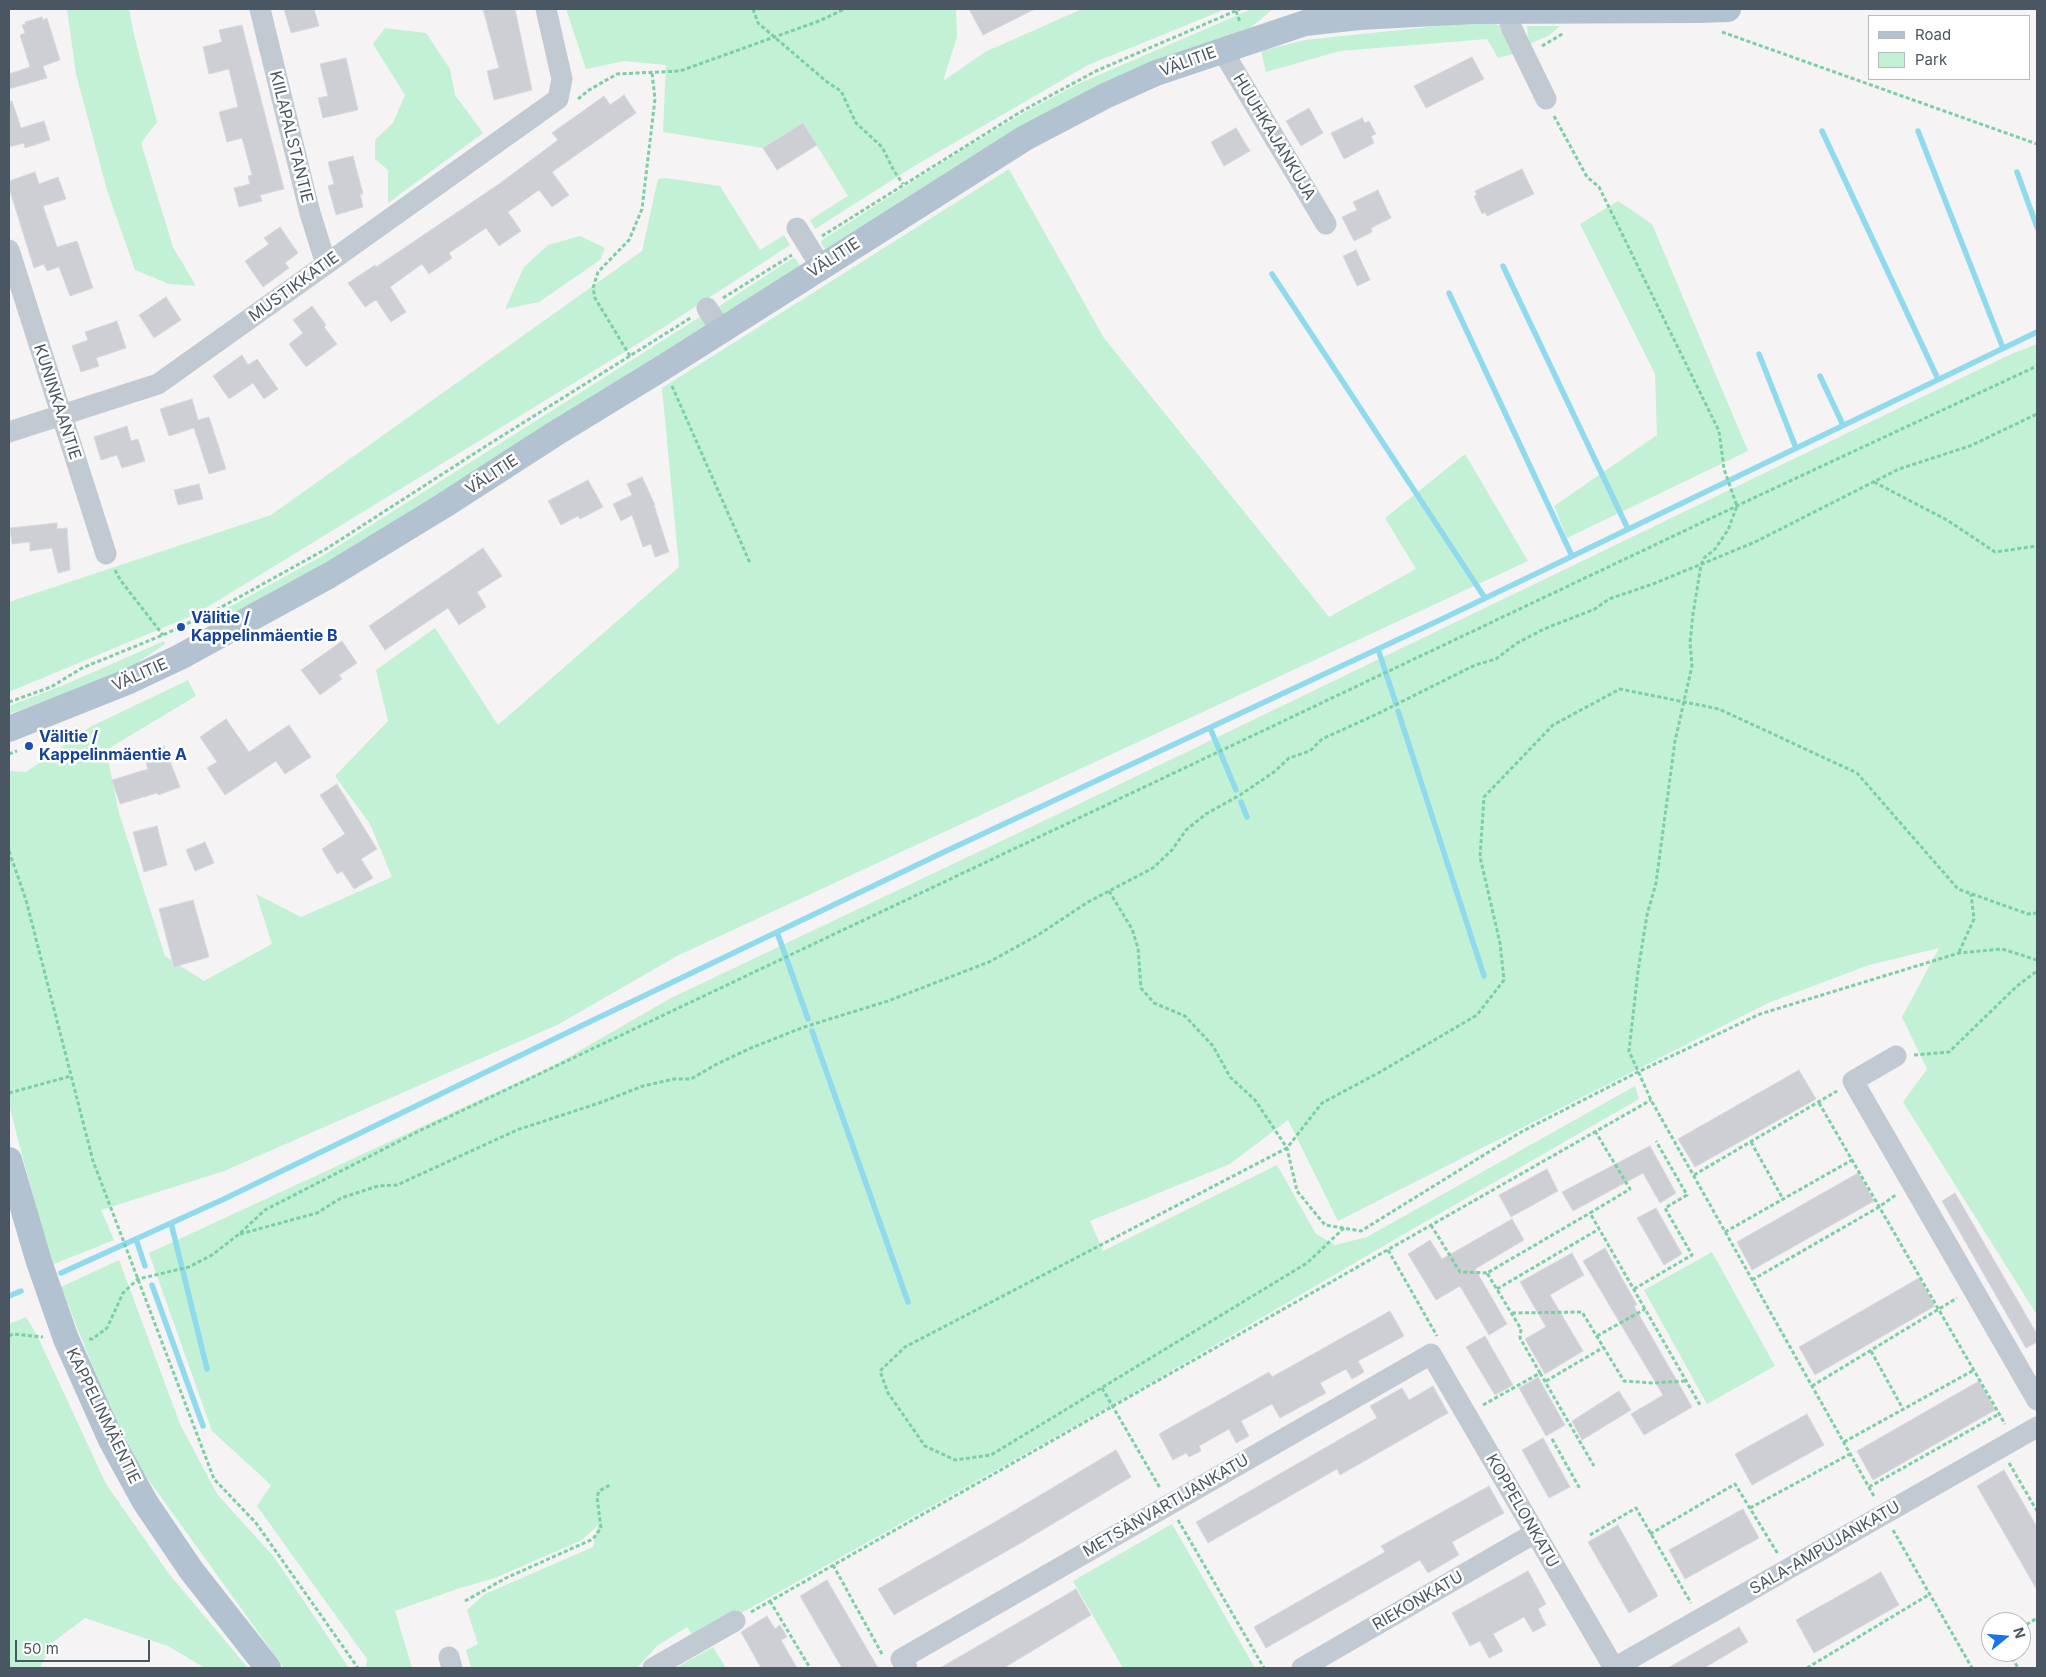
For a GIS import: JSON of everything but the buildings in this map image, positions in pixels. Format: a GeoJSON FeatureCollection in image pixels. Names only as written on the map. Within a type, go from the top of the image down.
{"type":"FeatureCollection","features":[{"type":"Feature","properties":{"kind":"main road","name":"VÄLITIE"},"geometry":{"type":"LineString","coordinates":[[9,746],[330,575],[443,506],[721,330],[808,246],[1113,92],[1304,16],[1359,17],[1473,11],[1571,11],[1723,20]]}},
{"type":"Feature","properties":{"kind":"main road","name":"KAPPELINMÄENTIE"},"geometry":{"type":"LineString","coordinates":[[9,1160],[39,1262],[66,1339],[111,1440],[145,1502],[191,1570],[268,1668]]}},
{"type":"Feature","properties":{"kind":"street","name":"KIILAPALSTANTIE"},"geometry":{"type":"LineString","coordinates":[[260,9],[310,213],[326,264]]}},
{"type":"Feature","properties":{"kind":"street"},"geometry":{"type":"LineString","coordinates":[[546,9],[567,99]]}},
{"type":"Feature","properties":{"kind":"street"},"geometry":{"type":"LineString","coordinates":[[1506,11],[1512,29],[1546,99]]}},
{"type":"Feature","properties":{"kind":"street","name":"HUUHKAJANKUJA"},"geometry":{"type":"LineString","coordinates":[[1222,50],[1326,224]]}},
{"type":"Feature","properties":{"kind":"street","name":"MUSTIKKATIE"},"geometry":{"type":"LineString","coordinates":[[9,432],[158,384],[326,264],[567,99]]}},
{"type":"Feature","properties":{"kind":"street","name":"KUNINKAANTIE"},"geometry":{"type":"LineString","coordinates":[[9,250],[60,416],[106,554]]}},
{"type":"Feature","properties":{"kind":"street"},"geometry":{"type":"LineString","coordinates":[[707,308],[721,330]]}},
{"type":"Feature","properties":{"kind":"street"},"geometry":{"type":"LineString","coordinates":[[1896,1056],[1852,1081],[2037,1400]]}},
{"type":"Feature","properties":{"kind":"street","name":"METSÄNVARTIJANKATU"},"geometry":{"type":"LineString","coordinates":[[893,1658],[1168,1504],[1435,1344]]}},
{"type":"Feature","properties":{"kind":"street","name":"KOPPELONKATU"},"geometry":{"type":"LineString","coordinates":[[1435,1344],[1535,1533],[1614,1668]]}},
{"type":"Feature","properties":{"kind":"street","name":"SALA-AMPUJANKATU"},"geometry":{"type":"LineString","coordinates":[[1614,1668],[2037,1427]]}},
{"type":"Feature","properties":{"kind":"street","name":"RIEKONKATU"},"geometry":{"type":"LineString","coordinates":[[1302,1668],[1535,1533]]}},
{"type":"Feature","properties":{"kind":"street"},"geometry":{"type":"LineString","coordinates":[[653,1668],[735,1621]]}},
{"type":"Feature","properties":{"kind":"path"},"geometry":{"type":"LineString","coordinates":[[9,702],[51,686],[82,668],[163,635],[216,610],[326,549],[630,356],[808,246],[903,184],[882,148],[856,123],[841,91],[827,82],[758,22],[753,9]]}},
{"type":"Feature","properties":{"kind":"path"},"geometry":{"type":"LineString","coordinates":[[567,99],[589,90],[617,74],[680,72],[819,21],[846,9]]}},
{"type":"Feature","properties":{"kind":"path"},"geometry":{"type":"LineString","coordinates":[[1210,21],[1240,9]]}},
{"type":"Feature","properties":{"kind":"path"},"geometry":{"type":"LineString","coordinates":[[1525,56],[1567,31],[1571,11]]}},
{"type":"Feature","properties":{"kind":"path"},"geometry":{"type":"LineString","coordinates":[[1723,20],[1868,77]]}},
{"type":"Feature","properties":{"kind":"path"},"geometry":{"type":"LineString","coordinates":[[630,356],[595,298],[593,288],[598,272],[629,240],[642,209],[655,99],[652,73]]}},
{"type":"Feature","properties":{"kind":"path"},"geometry":{"type":"LineString","coordinates":[[1875,80],[2037,144]]}},
{"type":"Feature","properties":{"kind":"path"},"geometry":{"type":"LineString","coordinates":[[1546,99],[1587,177],[1599,188],[1603,195],[1719,431],[1724,469],[1737,506],[1728,530],[1715,549],[1704,558],[1701,565],[1692,614],[1690,642],[1692,666],[1675,741],[1656,884],[1647,915],[1638,971],[1629,1051],[1651,1100],[1972,1668]]}},
{"type":"Feature","properties":{"kind":"path"},"geometry":{"type":"LineString","coordinates":[[138,1278],[189,1267],[212,1254],[240,1234],[265,1210],[417,1132],[1737,506],[2037,366]]}},
{"type":"Feature","properties":{"kind":"path"},"geometry":{"type":"LineString","coordinates":[[664,367],[750,563]]}},
{"type":"Feature","properties":{"kind":"path"},"geometry":{"type":"LineString","coordinates":[[240,1234],[317,1213],[341,1198],[378,1186],[397,1185],[517,1130],[602,1102],[643,1086],[674,1079],[692,1079],[717,1064],[760,1044],[804,1027],[888,1001],[989,962],[1038,935],[1088,902],[1153,868],[1172,850],[1186,830],[1206,814],[1240,795],[1274,772],[1289,758],[1310,751],[1322,739],[1475,666],[1496,660],[1517,643],[1544,628],[1595,609],[1609,599],[1701,565],[1755,542],[1899,469],[1970,446],[2037,414]]}},
{"type":"Feature","properties":{"kind":"path"},"geometry":{"type":"LineString","coordinates":[[1874,482],[1947,520],[1995,552],[2037,546]]}},
{"type":"Feature","properties":{"kind":"path"},"geometry":{"type":"LineString","coordinates":[[106,554],[121,581],[163,635]]}},
{"type":"Feature","properties":{"kind":"path"},"geometry":{"type":"LineString","coordinates":[[1344,1228],[1307,1263],[991,1455],[955,1460],[925,1446],[888,1393],[880,1371],[905,1347],[1287,1148],[1322,1103],[1380,1072],[1477,1015],[1504,980],[1500,944],[1480,857],[1484,797],[1553,725],[1620,690],[1719,709],[1857,773],[1958,889],[2028,914],[2037,913]]}},
{"type":"Feature","properties":{"kind":"path"},"geometry":{"type":"LineString","coordinates":[[9,851],[26,900],[93,1161],[214,1479],[256,1523],[358,1668]]}},
{"type":"Feature","properties":{"kind":"path"},"geometry":{"type":"LineString","coordinates":[[1109,890],[1132,929],[1138,948],[1141,988],[1154,1003],[1185,1016],[1213,1046],[1230,1077],[1255,1100],[1287,1148],[1297,1191],[1325,1225],[1361,1231],[1521,1132],[1638,1072],[1760,1014],[1959,953],[2002,949],[2037,960]]}},
{"type":"Feature","properties":{"kind":"path"},"geometry":{"type":"LineString","coordinates":[[1959,953],[1974,919],[1971,894]]}},
{"type":"Feature","properties":{"kind":"path"},"geometry":{"type":"LineString","coordinates":[[1896,1056],[1950,1052],[2017,986],[2037,972]]}},
{"type":"Feature","properties":{"kind":"path"},"geometry":{"type":"LineString","coordinates":[[9,1093],[71,1076]]}},
{"type":"Feature","properties":{"kind":"path"},"geometry":{"type":"LineString","coordinates":[[1694,1175],[1819,1103],[1852,1081]]}},
{"type":"Feature","properties":{"kind":"path"},"geometry":{"type":"LineString","coordinates":[[735,1621],[1651,1100]]}},
{"type":"Feature","properties":{"kind":"path"},"geometry":{"type":"LineString","coordinates":[[1819,1103],[2008,1429]]}},
{"type":"Feature","properties":{"kind":"path"},"geometry":{"type":"LineString","coordinates":[[1431,1225],[1460,1272],[1487,1273],[1630,1190],[1595,1131]]}},
{"type":"Feature","properties":{"kind":"path"},"geometry":{"type":"LineString","coordinates":[[1634,1289],[1692,1255],[1665,1208],[1687,1195],[1656,1141]]}},
{"type":"Feature","properties":{"kind":"path"},"geometry":{"type":"LineString","coordinates":[[1751,1142],[1783,1199]]}},
{"type":"Feature","properties":{"kind":"path"},"geometry":{"type":"LineString","coordinates":[[1726,1232],[1852,1160]]}},
{"type":"Feature","properties":{"kind":"path"},"geometry":{"type":"LineString","coordinates":[[1752,1280],[1879,1207],[1912,1184]]}},
{"type":"Feature","properties":{"kind":"path"},"geometry":{"type":"LineString","coordinates":[[1590,1213],[1700,1405]]}},
{"type":"Feature","properties":{"kind":"path"},"geometry":{"type":"LineString","coordinates":[[1497,1289],[1599,1229]]}},
{"type":"Feature","properties":{"kind":"path"},"geometry":{"type":"LineString","coordinates":[[1388,1250],[1435,1344]]}},
{"type":"Feature","properties":{"kind":"path"},"geometry":{"type":"LineString","coordinates":[[1487,1273],[1521,1329],[1520,1338],[1594,1466]]}},
{"type":"Feature","properties":{"kind":"path"},"geometry":{"type":"LineString","coordinates":[[1812,1386],[1973,1289]]}},
{"type":"Feature","properties":{"kind":"path"},"geometry":{"type":"LineString","coordinates":[[1597,1336],[1645,1310]]}},
{"type":"Feature","properties":{"kind":"path"},"geometry":{"type":"LineString","coordinates":[[1511,1313],[1582,1312],[1624,1381],[1653,1383],[1686,1381]]}},
{"type":"Feature","properties":{"kind":"path"},"geometry":{"type":"LineString","coordinates":[[1546,1381],[1604,1347]]}},
{"type":"Feature","properties":{"kind":"path"},"geometry":{"type":"LineString","coordinates":[[1871,1351],[1902,1409]]}},
{"type":"Feature","properties":{"kind":"path"},"geometry":{"type":"LineString","coordinates":[[1844,1442],[1974,1370]]}},
{"type":"Feature","properties":{"kind":"path"},"geometry":{"type":"LineString","coordinates":[[1478,1408],[1540,1373]]}},
{"type":"Feature","properties":{"kind":"path"},"geometry":{"type":"LineString","coordinates":[[1102,1388],[1264,1668]]}},
{"type":"Feature","properties":{"kind":"path"},"geometry":{"type":"LineString","coordinates":[[1869,1488],[1999,1414]]}},
{"type":"Feature","properties":{"kind":"path"},"geometry":{"type":"LineString","coordinates":[[1552,1439],[1580,1489]]}},
{"type":"Feature","properties":{"kind":"path"},"geometry":{"type":"LineString","coordinates":[[1750,1508],[1850,1454]]}},
{"type":"Feature","properties":{"kind":"path"},"geometry":{"type":"LineString","coordinates":[[2006,1458],[2037,1511]]}},
{"type":"Feature","properties":{"kind":"path"},"geometry":{"type":"LineString","coordinates":[[1650,1534],[1735,1484],[1780,1558]]}},
{"type":"Feature","properties":{"kind":"path"},"geometry":{"type":"LineString","coordinates":[[465,1601],[506,1578],[593,1539],[601,1528],[599,1491],[610,1486]]}},
{"type":"Feature","properties":{"kind":"path"},"geometry":{"type":"LineString","coordinates":[[1590,1535],[1636,1508],[1694,1608]]}},
{"type":"Feature","properties":{"kind":"path"},"geometry":{"type":"LineString","coordinates":[[833,1565],[893,1658]]}},
{"type":"Feature","properties":{"kind":"path"},"geometry":{"type":"LineString","coordinates":[[1808,1668],[1930,1594]]}},
{"type":"Feature","properties":{"kind":"path"},"geometry":{"type":"LineString","coordinates":[[770,1601],[810,1668]]}},
{"type":"Feature","properties":{"kind":"green space"},"geometry":{"type":"Polygon","coordinates":[[[67,9],[129,9],[157,122],[141,143],[173,247],[196,286],[169,284],[135,270],[107,190],[76,74],[67,9]]]}},
{"type":"Feature","properties":{"kind":"green space"},"geometry":{"type":"Polygon","coordinates":[[[566,9],[956,9],[957,37],[943,81],[985,52],[1082,9],[1226,9],[1088,65],[916,165],[815,229],[810,220],[848,196],[803,123],[763,148],[663,132],[666,65],[624,61],[586,69],[566,9]]]}},
{"type":"Feature","properties":{"kind":"green space"},"geometry":{"type":"Polygon","coordinates":[[[1252,9],[1273,9],[1250,28],[828,249],[825,249],[821,243],[822,240],[959,152],[1027,111],[1078,84],[1252,9]]]}},
{"type":"Feature","properties":{"kind":"green space"},"geometry":{"type":"Polygon","coordinates":[[[1485,21],[1501,26],[1517,53],[1498,58],[1487,39],[1340,51],[1266,72],[1261,51],[1305,40],[1485,21]]]}},
{"type":"Feature","properties":{"kind":"green space"},"geometry":{"type":"Polygon","coordinates":[[[1527,26],[1560,26],[1550,35],[1529,44],[1527,26]]]}},
{"type":"Feature","properties":{"kind":"green space"},"geometry":{"type":"Polygon","coordinates":[[[385,28],[426,33],[450,69],[455,95],[483,133],[388,203],[388,170],[375,159],[375,140],[393,123],[405,95],[373,44],[385,28]]]}},
{"type":"Feature","properties":{"kind":"green space"},"geometry":{"type":"Polygon","coordinates":[[[1009,169],[1104,338],[1329,617],[1416,569],[1385,518],[1465,454],[1528,561],[677,956],[557,1025],[224,1171],[101,1210],[114,1240],[51,1265],[9,1105],[9,771],[26,772],[90,727],[188,680],[196,696],[106,750],[119,813],[165,956],[204,981],[272,944],[256,894],[301,917],[392,877],[370,824],[335,776],[388,721],[376,670],[435,628],[498,725],[679,567],[662,388],[1009,169]]]}},
{"type":"Feature","properties":{"kind":"green space"},"geometry":{"type":"Polygon","coordinates":[[[666,178],[720,186],[760,250],[784,235],[790,245],[644,340],[196,614],[9,692],[9,602],[271,515],[642,251],[658,179],[666,178]]]}},
{"type":"Feature","properties":{"kind":"green space"},"geometry":{"type":"Polygon","coordinates":[[[1618,201],[1652,224],[1748,451],[1567,538],[1554,506],[1657,435],[1655,374],[1580,224],[1618,201]]]}},
{"type":"Feature","properties":{"kind":"green space"},"geometry":{"type":"Polygon","coordinates":[[[580,236],[605,248],[600,260],[539,302],[505,309],[524,267],[548,245],[580,236]]]}},
{"type":"Feature","properties":{"kind":"green space"},"geometry":{"type":"Polygon","coordinates":[[[793,258],[796,259],[800,266],[725,316],[715,309],[793,258]]]}},
{"type":"Feature","properties":{"kind":"green space"},"geometry":{"type":"Polygon","coordinates":[[[703,315],[707,326],[352,551],[251,607],[205,624],[204,621],[324,555],[703,315]]]}},
{"type":"Feature","properties":{"kind":"green space"},"geometry":{"type":"Polygon","coordinates":[[[2037,344],[2037,1315],[1903,1102],[1927,1069],[1902,1017],[1939,948],[1869,965],[1768,1003],[1338,1221],[1288,1120],[1230,1164],[1090,1221],[1103,1251],[1277,1165],[1316,1234],[1335,1245],[1367,1237],[1635,1086],[1639,1099],[1135,1392],[695,1639],[687,1627],[657,1646],[637,1668],[471,1668],[466,1650],[478,1644],[467,1610],[485,1594],[593,1547],[598,1525],[582,1540],[495,1578],[395,1611],[412,1668],[366,1668],[367,1659],[257,1506],[271,1485],[212,1431],[149,1253],[553,1066],[671,998],[1056,815],[2009,355],[2037,344]]]}},
{"type":"Feature","properties":{"kind":"green space"},"geometry":{"type":"Polygon","coordinates":[[[164,641],[165,644],[134,665],[99,682],[9,714],[9,706],[64,685],[164,641]]]}},
{"type":"Feature","properties":{"kind":"green space"},"geometry":{"type":"Polygon","coordinates":[[[1712,1252],[1775,1366],[1707,1404],[1644,1290],[1712,1252]]]}},
{"type":"Feature","properties":{"kind":"green space"},"geometry":{"type":"Polygon","coordinates":[[[119,1260],[180,1424],[217,1494],[274,1557],[349,1668],[284,1668],[125,1447],[61,1287],[119,1260]]]}},
{"type":"Feature","properties":{"kind":"green space"},"geometry":{"type":"Polygon","coordinates":[[[26,1317],[37,1335],[106,1484],[169,1574],[248,1668],[205,1668],[168,1646],[85,1618],[52,1643],[40,1668],[9,1668],[9,1324],[26,1317]]]}},
{"type":"Feature","properties":{"kind":"green space"},"geometry":{"type":"Polygon","coordinates":[[[1172,1524],[1255,1668],[1123,1668],[1073,1581],[1172,1524]]]}},
{"type":"Feature","properties":{"kind":"green space"},"geometry":{"type":"Polygon","coordinates":[[[713,1647],[726,1668],[676,1668],[713,1647]]]}},
{"type":"Feature","properties":{"kind":"waterway"},"geometry":{"type":"LineString","coordinates":[[1822,131],[1938,379]]}},
{"type":"Feature","properties":{"kind":"waterway"},"geometry":{"type":"LineString","coordinates":[[1918,131],[2003,348]]}},
{"type":"Feature","properties":{"kind":"waterway"},"geometry":{"type":"LineString","coordinates":[[2017,172],[2037,227]]}},
{"type":"Feature","properties":{"kind":"waterway"},"geometry":{"type":"LineString","coordinates":[[1503,266],[1628,529]]}},
{"type":"Feature","properties":{"kind":"waterway"},"geometry":{"type":"LineString","coordinates":[[1272,274],[1485,598]]}},
{"type":"Feature","properties":{"kind":"waterway"},"geometry":{"type":"LineString","coordinates":[[1449,293],[1572,556]]}},
{"type":"Feature","properties":{"kind":"waterway"},"geometry":{"type":"LineString","coordinates":[[61,1273],[224,1199],[944,852],[1442,619],[2037,332]]}},
{"type":"Feature","properties":{"kind":"waterway"},"geometry":{"type":"LineString","coordinates":[[1759,354],[1796,448]]}},
{"type":"Feature","properties":{"kind":"waterway"},"geometry":{"type":"LineString","coordinates":[[1820,376],[1843,425]]}},
{"type":"Feature","properties":{"kind":"waterway"},"geometry":{"type":"LineString","coordinates":[[1378,649],[1396,704]]}},
{"type":"Feature","properties":{"kind":"waterway"},"geometry":{"type":"LineString","coordinates":[[1398,711],[1484,976]]}},
{"type":"Feature","properties":{"kind":"waterway"},"geometry":{"type":"LineString","coordinates":[[1210,728],[1236,790]]}},
{"type":"Feature","properties":{"kind":"waterway"},"geometry":{"type":"LineString","coordinates":[[1241,802],[1247,817]]}},
{"type":"Feature","properties":{"kind":"waterway"},"geometry":{"type":"LineString","coordinates":[[777,932],[808,1019]]}},
{"type":"Feature","properties":{"kind":"waterway"},"geometry":{"type":"LineString","coordinates":[[812,1031],[908,1302]]}},
{"type":"Feature","properties":{"kind":"waterway"},"geometry":{"type":"LineString","coordinates":[[171,1223],[207,1369]]}},
{"type":"Feature","properties":{"kind":"waterway"},"geometry":{"type":"LineString","coordinates":[[136,1239],[145,1266]]}},
{"type":"Feature","properties":{"kind":"waterway"},"geometry":{"type":"LineString","coordinates":[[152,1285],[203,1426]]}},
{"type":"Feature","properties":{"kind":"waterway"},"geometry":{"type":"LineString","coordinates":[[9,1296],[21,1291]]}},
{"type":"Feature","properties":{"kind":"place","name":"Välitie / Kappelinmäentie B"},"geometry":{"type":"Point","coordinates":[181,627]}},
{"type":"Feature","properties":{"kind":"place","name":"Välitie / Kappelinmäentie A"},"geometry":{"type":"Point","coordinates":[29,746]}}]}
